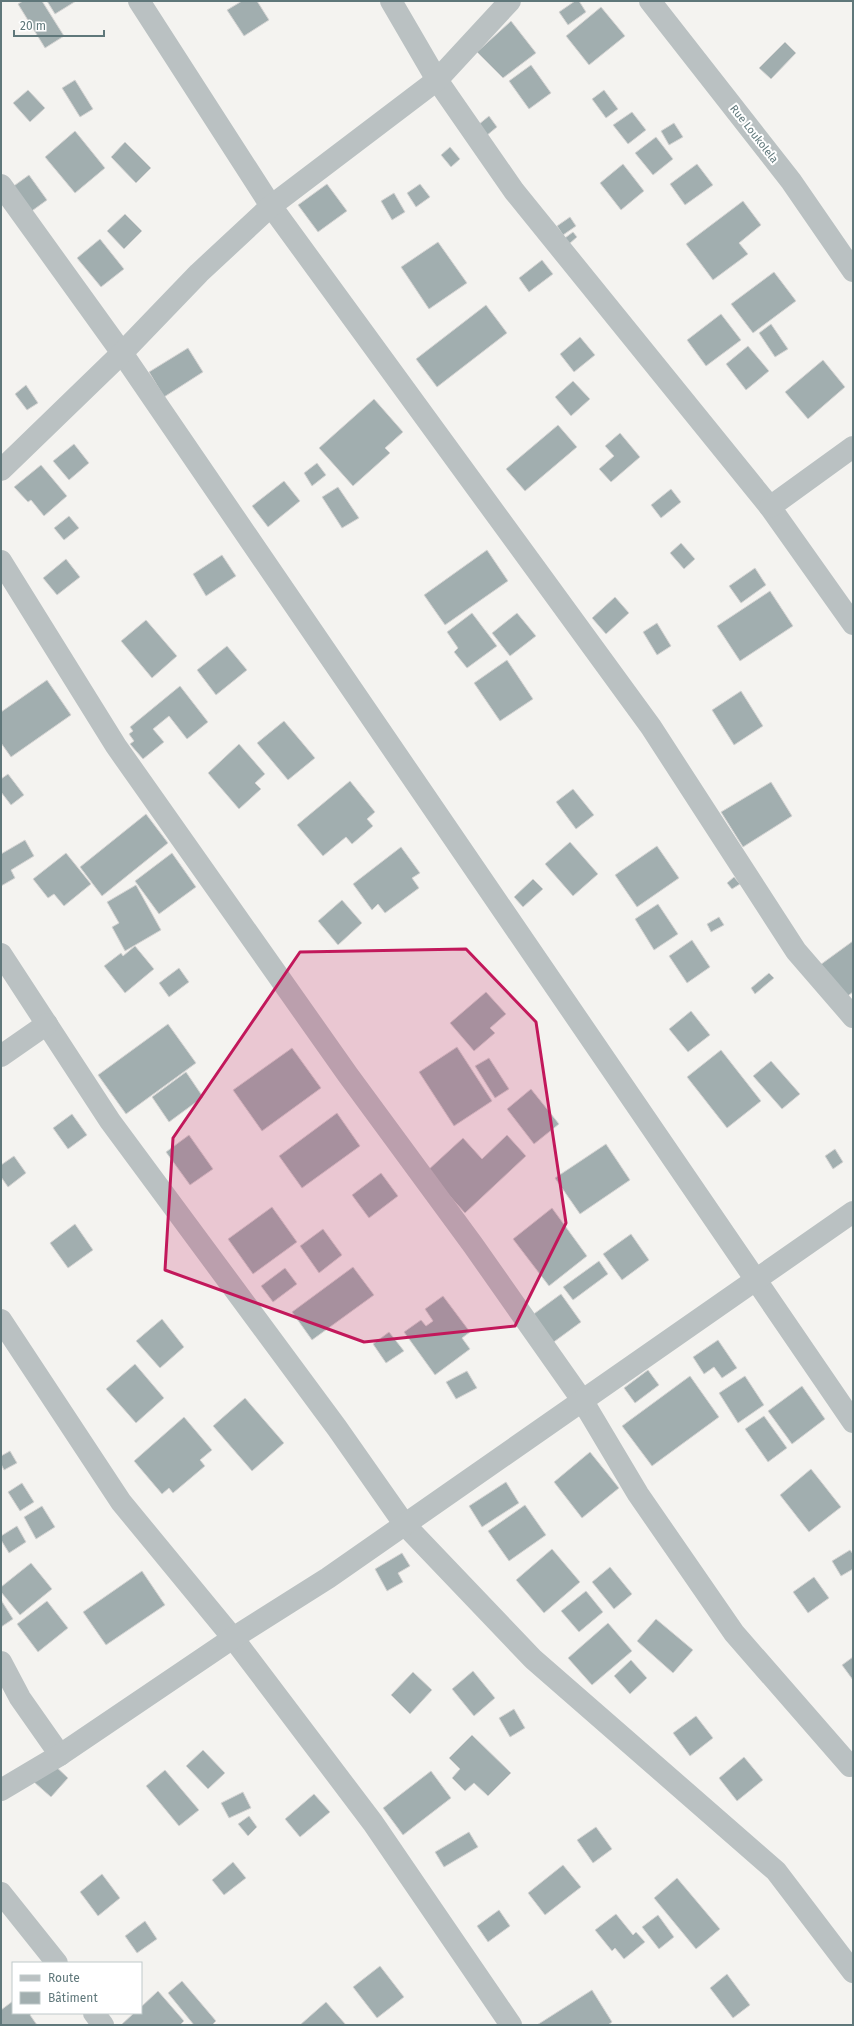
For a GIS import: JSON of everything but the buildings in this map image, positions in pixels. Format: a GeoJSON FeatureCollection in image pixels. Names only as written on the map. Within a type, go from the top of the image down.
{"type":"FeatureCollection","features":[{"type":"Feature","properties":{"kind":"street"},"geometry":{"type":"LineString","coordinates":[[139,1],[271,206],[651,728],[796,951],[853,1017]]}},
{"type":"Feature","properties":{"kind":"street"},"geometry":{"type":"LineString","coordinates":[[391,1],[437,80],[514,191],[770,507],[853,624]]}},
{"type":"Feature","properties":{"kind":"street"},"geometry":{"type":"LineString","coordinates":[[1,470],[122,353],[199,273],[271,206],[437,80],[510,1]]}},
{"type":"Feature","properties":{"kind":"street","name":"Rue Loukolela"},"geometry":{"type":"LineString","coordinates":[[650,1],[792,182],[853,271]]}},
{"type":"Feature","properties":{"kind":"street"},"geometry":{"type":"LineString","coordinates":[[1,185],[122,353],[853,1422]]}},
{"type":"Feature","properties":{"kind":"street"},"geometry":{"type":"LineString","coordinates":[[770,507],[853,446]]}},
{"type":"Feature","properties":{"kind":"street"},"geometry":{"type":"LineString","coordinates":[[1,561],[116,746],[348,1075],[472,1245],[582,1400],[638,1494],[734,1633],[850,1766]]}},
{"type":"Feature","properties":{"kind":"street"},"geometry":{"type":"LineString","coordinates":[[1,954],[110,1121],[337,1428],[405,1525],[533,1660],[776,1871],[853,1972]]}},
{"type":"Feature","properties":{"kind":"street"},"geometry":{"type":"LineString","coordinates":[[1,1056],[46,1024]]}},
{"type":"Feature","properties":{"kind":"street"},"geometry":{"type":"LineString","coordinates":[[1,1790],[60,1754],[233,1638],[328,1578],[853,1212]]}},
{"type":"Feature","properties":{"kind":"street"},"geometry":{"type":"LineString","coordinates":[[1,1320],[121,1502],[233,1638],[373,1824],[511,2025]]}},
{"type":"Feature","properties":{"kind":"street"},"geometry":{"type":"LineString","coordinates":[[1,1662],[20,1698],[60,1754]]}},
{"type":"Feature","properties":{"kind":"street"},"geometry":{"type":"LineString","coordinates":[[1,1893],[56,1962]]}},
{"type":"Feature","properties":{"kind":"street"},"geometry":{"type":"LineString","coordinates":[[95,2014],[103,2025]]}},
{"type":"Feature","properties":{"kind":"highlighted area"},"geometry":{"type":"Polygon","coordinates":[[[466,949],[536,1022],[566,1223],[515,1326],[364,1342],[165,1270],[173,1138],[300,952],[466,949]]]}}]}
